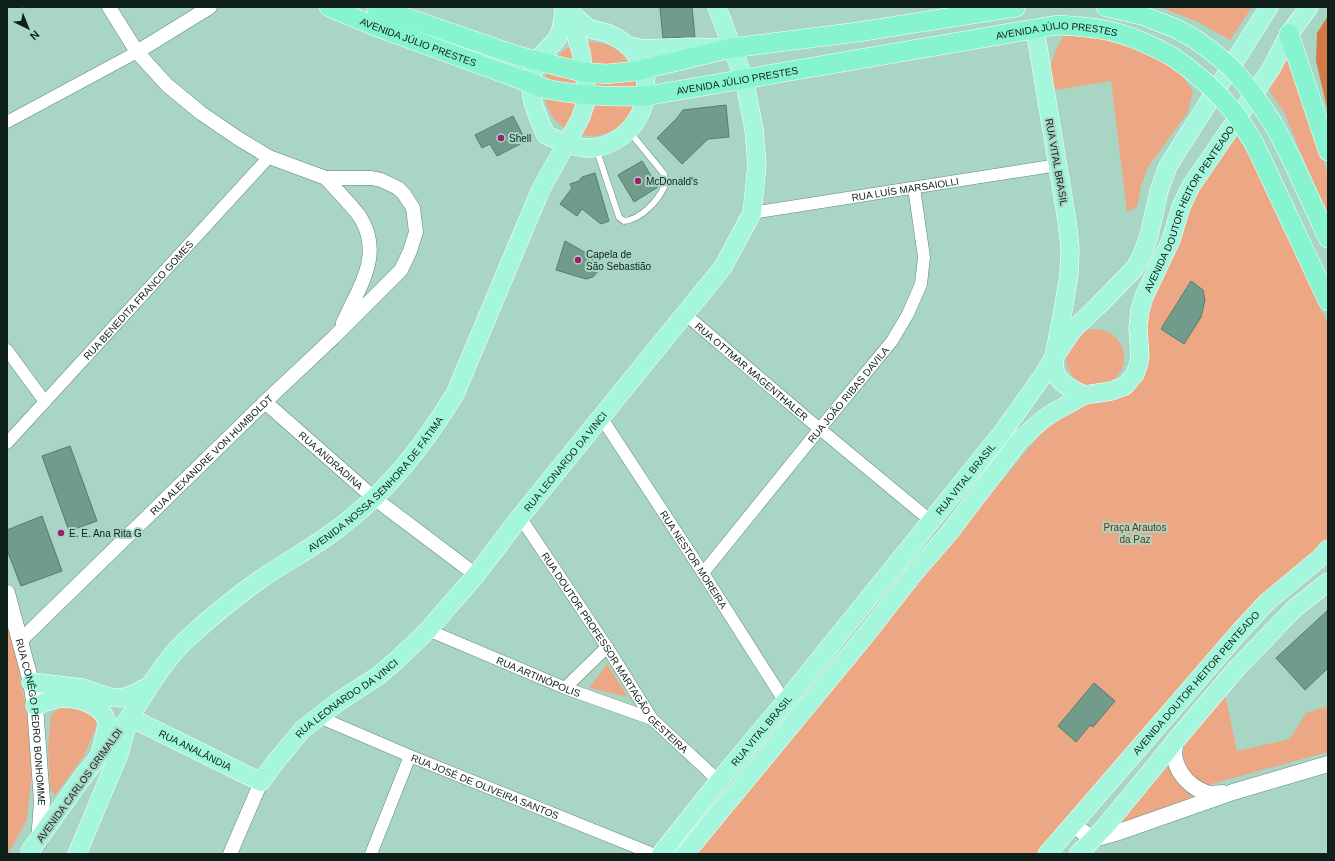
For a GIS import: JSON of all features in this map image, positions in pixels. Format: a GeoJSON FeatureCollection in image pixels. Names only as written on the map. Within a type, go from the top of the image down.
{"type":"FeatureCollection","features":[{"type":"Feature","properties":{"kind":"highway","name":"AVENIDA JÚLIO PRESTES"},"geometry":{"type":"LineString","coordinates":[[329,7],[372,25],[547,89],[610,96],[646,96],[1057,25],[1110,31],[1136,39],[1173,57],[1206,83],[1233,111],[1254,143],[1328,301]]}},
{"type":"Feature","properties":{"kind":"highway","name":"AVENIDA JÚLIO PRESTES"},"geometry":{"type":"LineString","coordinates":[[376,7],[518,56],[585,72],[606,74],[644,69]]}},
{"type":"Feature","properties":{"kind":"highway"},"geometry":{"type":"LineString","coordinates":[[644,69],[732,48],[858,32],[1016,7]]}},
{"type":"Feature","properties":{"kind":"highway"},"geometry":{"type":"LineString","coordinates":[[1106,7],[1141,15],[1195,39],[1216,54],[1235,72],[1251,91],[1274,125],[1328,238]]}},
{"type":"Feature","properties":{"kind":"highway"},"geometry":{"type":"LineString","coordinates":[[1289,34],[1328,151]]}},
{"type":"Feature","properties":{"kind":"main road"},"geometry":{"type":"LineString","coordinates":[[541,189],[547,155],[547,141],[546,135],[536,114],[532,99],[531,83],[533,72],[538,61],[546,49],[557,39],[562,25],[565,7]]}},
{"type":"Feature","properties":{"kind":"main road"},"geometry":{"type":"LineString","coordinates":[[565,7],[578,21],[591,29],[608,34],[630,46],[643,49],[688,47],[732,48]]}},
{"type":"Feature","properties":{"kind":"main road","name":"AVENIDA NOSSA SENHORA DE FÁTIMA"},"geometry":{"type":"LineString","coordinates":[[130,717],[168,661],[186,640],[211,617],[259,580],[341,527],[374,498],[399,473],[427,438],[455,394],[541,189],[580,119],[587,94],[585,72],[575,32],[565,7]]}},
{"type":"Feature","properties":{"kind":"main road","name":"RUA LEONARDO DA VINCI"},"geometry":{"type":"LineString","coordinates":[[261,782],[276,760],[303,729],[338,702],[378,676],[428,630],[476,575],[722,267],[752,213],[757,165],[754,130],[744,79],[717,7]]}},
{"type":"Feature","properties":{"kind":"main road","name":"AVENIDA DOUTOR HEITOR PENTEADO"},"geometry":{"type":"LineString","coordinates":[[1054,357],[1073,330],[1135,268],[1143,253],[1149,236],[1159,190],[1168,166],[1269,7]]}},
{"type":"Feature","properties":{"kind":"main road","name":"AVENIDA DOUTOR HEITOR PENTEADO"},"geometry":{"type":"LineString","coordinates":[[1085,396],[1111,391],[1125,386],[1135,374],[1140,357],[1138,328],[1142,303],[1171,240],[1181,207],[1191,186],[1271,69],[1289,34],[1308,7]]}},
{"type":"Feature","properties":{"kind":"main road","name":"RUA VITAL BRASIL"},"geometry":{"type":"LineString","coordinates":[[661,854],[1002,433],[1044,374],[1054,357],[1064,306],[1070,248],[1068,222],[1035,29]]}},
{"type":"Feature","properties":{"kind":"main road"},"geometry":{"type":"LineString","coordinates":[[630,46],[644,69],[647,84],[646,96]]}},
{"type":"Feature","properties":{"kind":"main road","name":"AVENIDA NOSSA SENHORA DE FÁTIMA"},"geometry":{"type":"LineString","coordinates":[[541,189],[559,167],[570,157],[621,137],[642,111],[646,96]]}},
{"type":"Feature","properties":{"kind":"main road"},"geometry":{"type":"LineString","coordinates":[[546,135],[566,143],[593,147]]}},
{"type":"Feature","properties":{"kind":"main road"},"geometry":{"type":"LineString","coordinates":[[1054,357],[1056,374],[1071,389],[1085,396]]}},
{"type":"Feature","properties":{"kind":"main road","name":"RUA VITAL BRASIL"},"geometry":{"type":"LineString","coordinates":[[685,854],[865,636],[916,571],[949,533],[1019,441],[1041,421],[1054,412],[1085,396]]}},
{"type":"Feature","properties":{"kind":"main road","name":"AVENIDA DOUTOR HEITOR PENTEADO"},"geometry":{"type":"LineString","coordinates":[[1047,854],[1241,630],[1267,602],[1321,557],[1328,549]]}},
{"type":"Feature","properties":{"kind":"main road"},"geometry":{"type":"LineString","coordinates":[[1078,854],[1093,839],[1156,766],[1237,668],[1295,608],[1328,582]]}},
{"type":"Feature","properties":{"kind":"main road","name":"RUA CONÊGO PEDRO BONHOMME"},"geometry":{"type":"LineString","coordinates":[[7,593],[31,682],[35,706],[42,801],[39,854]]}},
{"type":"Feature","properties":{"kind":"main road"},"geometry":{"type":"LineString","coordinates":[[31,682],[82,688],[109,697],[120,698],[129,696],[152,684]]}},
{"type":"Feature","properties":{"kind":"main road"},"geometry":{"type":"LineString","coordinates":[[35,706],[57,698],[66,698],[82,700],[102,711],[106,720],[106,727],[100,755]]}},
{"type":"Feature","properties":{"kind":"main road"},"geometry":{"type":"LineString","coordinates":[[76,854],[119,754],[130,717]]}},
{"type":"Feature","properties":{"kind":"main road","name":"AVENIDA CARLOS GRIMALDI"},"geometry":{"type":"LineString","coordinates":[[28,854],[82,778],[130,717]]}},
{"type":"Feature","properties":{"kind":"main road","name":"RUA ANALÂNDIA"},"geometry":{"type":"LineString","coordinates":[[130,717],[261,782]]}},
{"type":"Feature","properties":{"kind":"main road"},"geometry":{"type":"LineString","coordinates":[[1176,740],[1174,754],[1183,777],[1195,787],[1212,794],[1233,792]]}},
{"type":"Feature","properties":{"kind":"main road"},"geometry":{"type":"LineString","coordinates":[[1073,825],[1093,839],[1116,833],[1233,792],[1328,764]]}},
{"type":"Feature","properties":{"kind":"street","name":"RUA ALEXANDRE VON HUMBOLDT"},"geometry":{"type":"LineString","coordinates":[[20,641],[265,402],[334,337],[401,270],[410,251],[416,232],[413,208],[398,188],[381,180],[372,178],[326,178],[269,157],[201,113],[167,84],[137,52],[109,7]]}},
{"type":"Feature","properties":{"kind":"street"},"geometry":{"type":"LineString","coordinates":[[7,122],[137,52],[210,7]]}},
{"type":"Feature","properties":{"kind":"street","name":"RUA BENEDITA FRANCO GOMES"},"geometry":{"type":"LineString","coordinates":[[7,443],[269,157]]}},
{"type":"Feature","properties":{"kind":"street","name":"RUA LUÍS MARSAIOLLI"},"geometry":{"type":"LineString","coordinates":[[752,213],[1058,166]]}},
{"type":"Feature","properties":{"kind":"street","name":"RUA ALEXANDRE VON HUMBOLDT"},"geometry":{"type":"LineString","coordinates":[[326,178],[359,216],[365,226],[369,240],[370,253],[368,266],[358,293],[334,337]]}},
{"type":"Feature","properties":{"kind":"street","name":"RUA JOÃO RIBAS DAVILA"},"geometry":{"type":"LineString","coordinates":[[703,573],[892,340],[908,314],[921,284],[924,257],[914,188]]}},
{"type":"Feature","properties":{"kind":"street","name":"RUA OTTMAR MAGENTHALER"},"geometry":{"type":"LineString","coordinates":[[685,314],[819,429],[931,521]]}},
{"type":"Feature","properties":{"kind":"street"},"geometry":{"type":"LineString","coordinates":[[7,350],[45,402]]}},
{"type":"Feature","properties":{"kind":"street","name":"RUA ANDRADINA"},"geometry":{"type":"LineString","coordinates":[[265,402],[374,498],[476,575]]}},
{"type":"Feature","properties":{"kind":"street","name":"RUA NESTOR MOREIRA"},"geometry":{"type":"LineString","coordinates":[[601,417],[785,702]]}},
{"type":"Feature","properties":{"kind":"street","name":"RUA DOUTOR PROFESSOR MARTAGÃO GESTEIRA"},"geometry":{"type":"LineString","coordinates":[[520,518],[607,647],[652,719],[719,781]]}},
{"type":"Feature","properties":{"kind":"street","name":"RUA ARTINÓPOLIS"},"geometry":{"type":"LineString","coordinates":[[428,630],[565,688],[652,719]]}},
{"type":"Feature","properties":{"kind":"street"},"geometry":{"type":"LineString","coordinates":[[565,688],[607,647]]}},
{"type":"Feature","properties":{"kind":"street","name":"RUA JOSÉ DE OLIVEIRA SANTOS"},"geometry":{"type":"LineString","coordinates":[[319,718],[653,854]]}},
{"type":"Feature","properties":{"kind":"street"},"geometry":{"type":"LineString","coordinates":[[371,854],[410,756]]}},
{"type":"Feature","properties":{"kind":"street","name":"RUA LEONARDO DA VINCI"},"geometry":{"type":"LineString","coordinates":[[230,854],[261,782]]}},
{"type":"Feature","properties":{"kind":"lane"},"geometry":{"type":"LineString","coordinates":[[593,147],[619,217],[624,221],[631,220],[651,207],[665,186],[665,181],[664,174],[628,130]]}},
{"type":"Feature","properties":{"kind":"green space"},"geometry":{"type":"Polygon","coordinates":[[[1160,7],[1252,7],[1230,40],[1198,22],[1160,7]]]}},
{"type":"Feature","properties":{"kind":"green space"},"geometry":{"type":"Polygon","coordinates":[[[1064,34],[1091,36],[1129,45],[1157,58],[1181,74],[1193,91],[1188,112],[1148,167],[1141,186],[1137,207],[1127,212],[1111,81],[1050,91],[1049,70],[1055,52],[1064,34]]]}},
{"type":"Feature","properties":{"kind":"green space"},"geometry":{"type":"Polygon","coordinates":[[[591,42],[609,46],[624,56],[634,71],[638,89],[634,107],[624,122],[609,132],[591,136],[573,132],[558,122],[548,107],[544,89],[548,71],[558,56],[573,46],[591,42]]]}},
{"type":"Feature","properties":{"kind":"green space"},"geometry":{"type":"Polygon","coordinates":[[[1287,56],[1310,119],[1328,175],[1328,214],[1285,114],[1265,84],[1287,56]]]}},
{"type":"Feature","properties":{"kind":"green space","name":"Praça Arautos da Paz"},"geometry":{"type":"Polygon","coordinates":[[[1235,134],[1249,155],[1328,324],[1327,542],[1076,811],[1038,854],[693,854],[1042,432],[1058,415],[1079,405],[1124,394],[1144,320],[1186,215],[1196,192],[1235,134]]]}},
{"type":"Feature","properties":{"kind":"green space"},"geometry":{"type":"Polygon","coordinates":[[[1095,329],[1106,331],[1119,342],[1122,347],[1124,358],[1122,369],[1111,382],[1106,385],[1095,387],[1084,385],[1071,374],[1068,369],[1066,358],[1068,347],[1079,334],[1084,331],[1095,329]]]}},
{"type":"Feature","properties":{"kind":"green space"},"geometry":{"type":"Polygon","coordinates":[[[7,618],[11,627],[34,753],[27,820],[8,854],[7,854],[7,618]]]}},
{"type":"Feature","properties":{"kind":"green space"},"geometry":{"type":"Polygon","coordinates":[[[607,664],[628,697],[589,688],[607,664]]]}},
{"type":"Feature","properties":{"kind":"green space"},"geometry":{"type":"Polygon","coordinates":[[[1225,694],[1237,751],[1290,739],[1306,713],[1328,706],[1328,752],[1204,786],[1188,773],[1183,759],[1184,746],[1194,730],[1225,694]]]}},
{"type":"Feature","properties":{"kind":"green space"},"geometry":{"type":"Polygon","coordinates":[[[66,704],[87,711],[98,723],[84,756],[55,795],[50,789],[48,748],[51,714],[66,704]]]}},
{"type":"Feature","properties":{"kind":"green space"},"geometry":{"type":"Polygon","coordinates":[[[1168,759],[1182,788],[1195,795],[1164,810],[1108,826],[1168,759]]]}},
{"type":"Feature","properties":{"kind":"shaded area"},"geometry":{"type":"Polygon","coordinates":[[[1328,16],[1328,112],[1316,61],[1317,33],[1328,16]]]}},
{"type":"Feature","properties":{"kind":"building"},"geometry":{"type":"Polygon","coordinates":[[[692,7],[695,37],[663,38],[660,8],[692,7]]]}},
{"type":"Feature","properties":{"kind":"building"},"geometry":{"type":"Polygon","coordinates":[[[726,105],[729,137],[708,139],[682,164],[657,138],[683,110],[726,105]]]}},
{"type":"Feature","properties":{"kind":"building","name":"Shell"},"geometry":{"type":"Polygon","coordinates":[[[513,116],[526,141],[497,156],[490,144],[482,148],[475,135],[513,116]]]}},
{"type":"Feature","properties":{"kind":"building","name":"McDonald's"},"geometry":{"type":"Polygon","coordinates":[[[642,161],[658,187],[634,202],[618,175],[642,161]]]}},
{"type":"Feature","properties":{"kind":"building"},"geometry":{"type":"Polygon","coordinates":[[[595,173],[609,221],[601,224],[582,209],[577,216],[560,204],[572,188],[570,184],[579,181],[582,177],[595,173]]]}},
{"type":"Feature","properties":{"kind":"building","name":"Capela de São Sebastião"},"geometry":{"type":"Polygon","coordinates":[[[565,241],[595,258],[599,263],[599,270],[593,277],[586,279],[556,270],[565,241]]]}},
{"type":"Feature","properties":{"kind":"building"},"geometry":{"type":"Polygon","coordinates":[[[1191,281],[1203,290],[1205,300],[1201,317],[1184,344],[1161,329],[1191,281]]]}},
{"type":"Feature","properties":{"kind":"building"},"geometry":{"type":"Polygon","coordinates":[[[70,446],[97,521],[69,531],[42,456],[70,446]]]}},
{"type":"Feature","properties":{"kind":"building"},"geometry":{"type":"Polygon","coordinates":[[[42,516],[62,571],[21,586],[7,550],[7,530],[42,516]]]}},
{"type":"Feature","properties":{"kind":"building"},"geometry":{"type":"Polygon","coordinates":[[[1328,610],[1328,668],[1305,690],[1276,658],[1328,610]]]}},
{"type":"Feature","properties":{"kind":"building"},"geometry":{"type":"Polygon","coordinates":[[[1094,683],[1115,701],[1093,727],[1090,725],[1076,742],[1058,726],[1094,683]]]}},
{"type":"Feature","properties":{"kind":"place","name":"Shell"},"geometry":{"type":"Point","coordinates":[501,138]}},
{"type":"Feature","properties":{"kind":"place","name":"McDonald's"},"geometry":{"type":"Point","coordinates":[638,181]}},
{"type":"Feature","properties":{"kind":"place","name":"Capela de São Sebastião"},"geometry":{"type":"Point","coordinates":[578,260]}},
{"type":"Feature","properties":{"kind":"place","name":"E. E. Ana Rita G"},"geometry":{"type":"Point","coordinates":[61,533]}}]}
